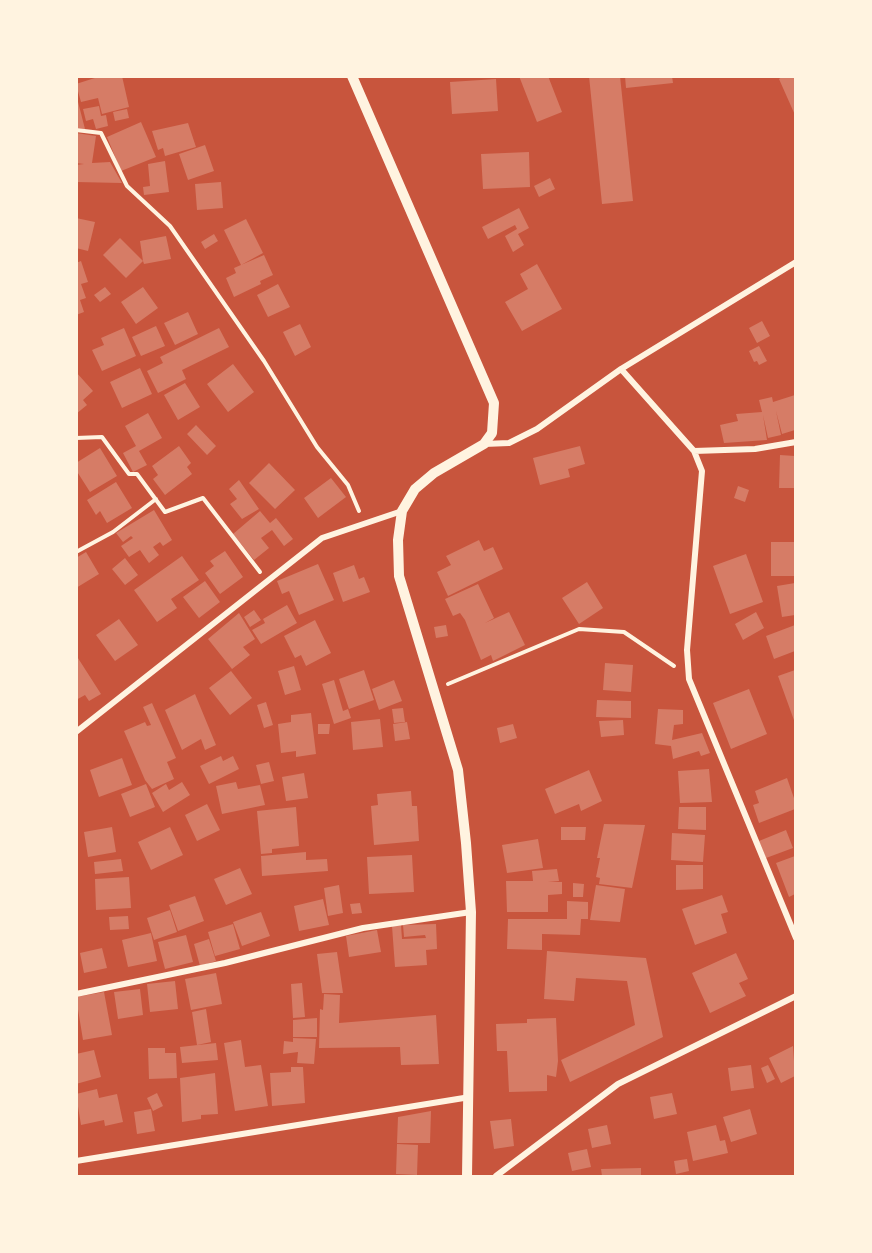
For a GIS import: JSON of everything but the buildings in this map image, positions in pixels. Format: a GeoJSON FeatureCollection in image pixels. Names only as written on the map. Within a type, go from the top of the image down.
{"type":"FeatureCollection","features":[{"type":"Feature","properties":{"kind":"street"},"geometry":{"type":"LineString","coordinates":[[352,76],[494,403],[492,433],[484,444],[434,473],[415,489],[402,511],[398,540],[399,576],[458,770],[471,912],[470,1097],[467,1176]]}},
{"type":"Feature","properties":{"kind":"street"},"geometry":{"type":"LineString","coordinates":[[484,444],[509,443],[537,429],[621,369],[795,262]]}},
{"type":"Feature","properties":{"kind":"street"},"geometry":{"type":"LineString","coordinates":[[621,369],[694,451],[702,471],[687,650],[689,679],[795,938]]}},
{"type":"Feature","properties":{"kind":"street"},"geometry":{"type":"LineString","coordinates":[[694,451],[754,449],[795,442]]}},
{"type":"Feature","properties":{"kind":"street"},"geometry":{"type":"LineString","coordinates":[[76,732],[322,538],[402,511]]}},
{"type":"Feature","properties":{"kind":"street"},"geometry":{"type":"LineString","coordinates":[[76,994],[225,963],[363,928],[471,912]]}},
{"type":"Feature","properties":{"kind":"street"},"geometry":{"type":"LineString","coordinates":[[496,1176],[618,1084],[795,996]]}},
{"type":"Feature","properties":{"kind":"street"},"geometry":{"type":"LineString","coordinates":[[76,1161],[470,1097]]}},
{"type":"Feature","properties":{"kind":"path"},"geometry":{"type":"LineString","coordinates":[[76,130],[100,134],[127,186],[170,226],[264,361],[316,447],[348,485],[365,525]]}},
{"type":"Feature","properties":{"kind":"path"},"geometry":{"type":"LineString","coordinates":[[76,438],[102,437],[129,474],[137,474],[165,512],[203,498],[268,582]]}},
{"type":"Feature","properties":{"kind":"path"},"geometry":{"type":"LineString","coordinates":[[76,552],[113,532],[156,499]]}},
{"type":"Feature","properties":{"kind":"path"},"geometry":{"type":"LineString","coordinates":[[434,690],[579,629],[624,632],[668,660],[689,679]]}}]}
